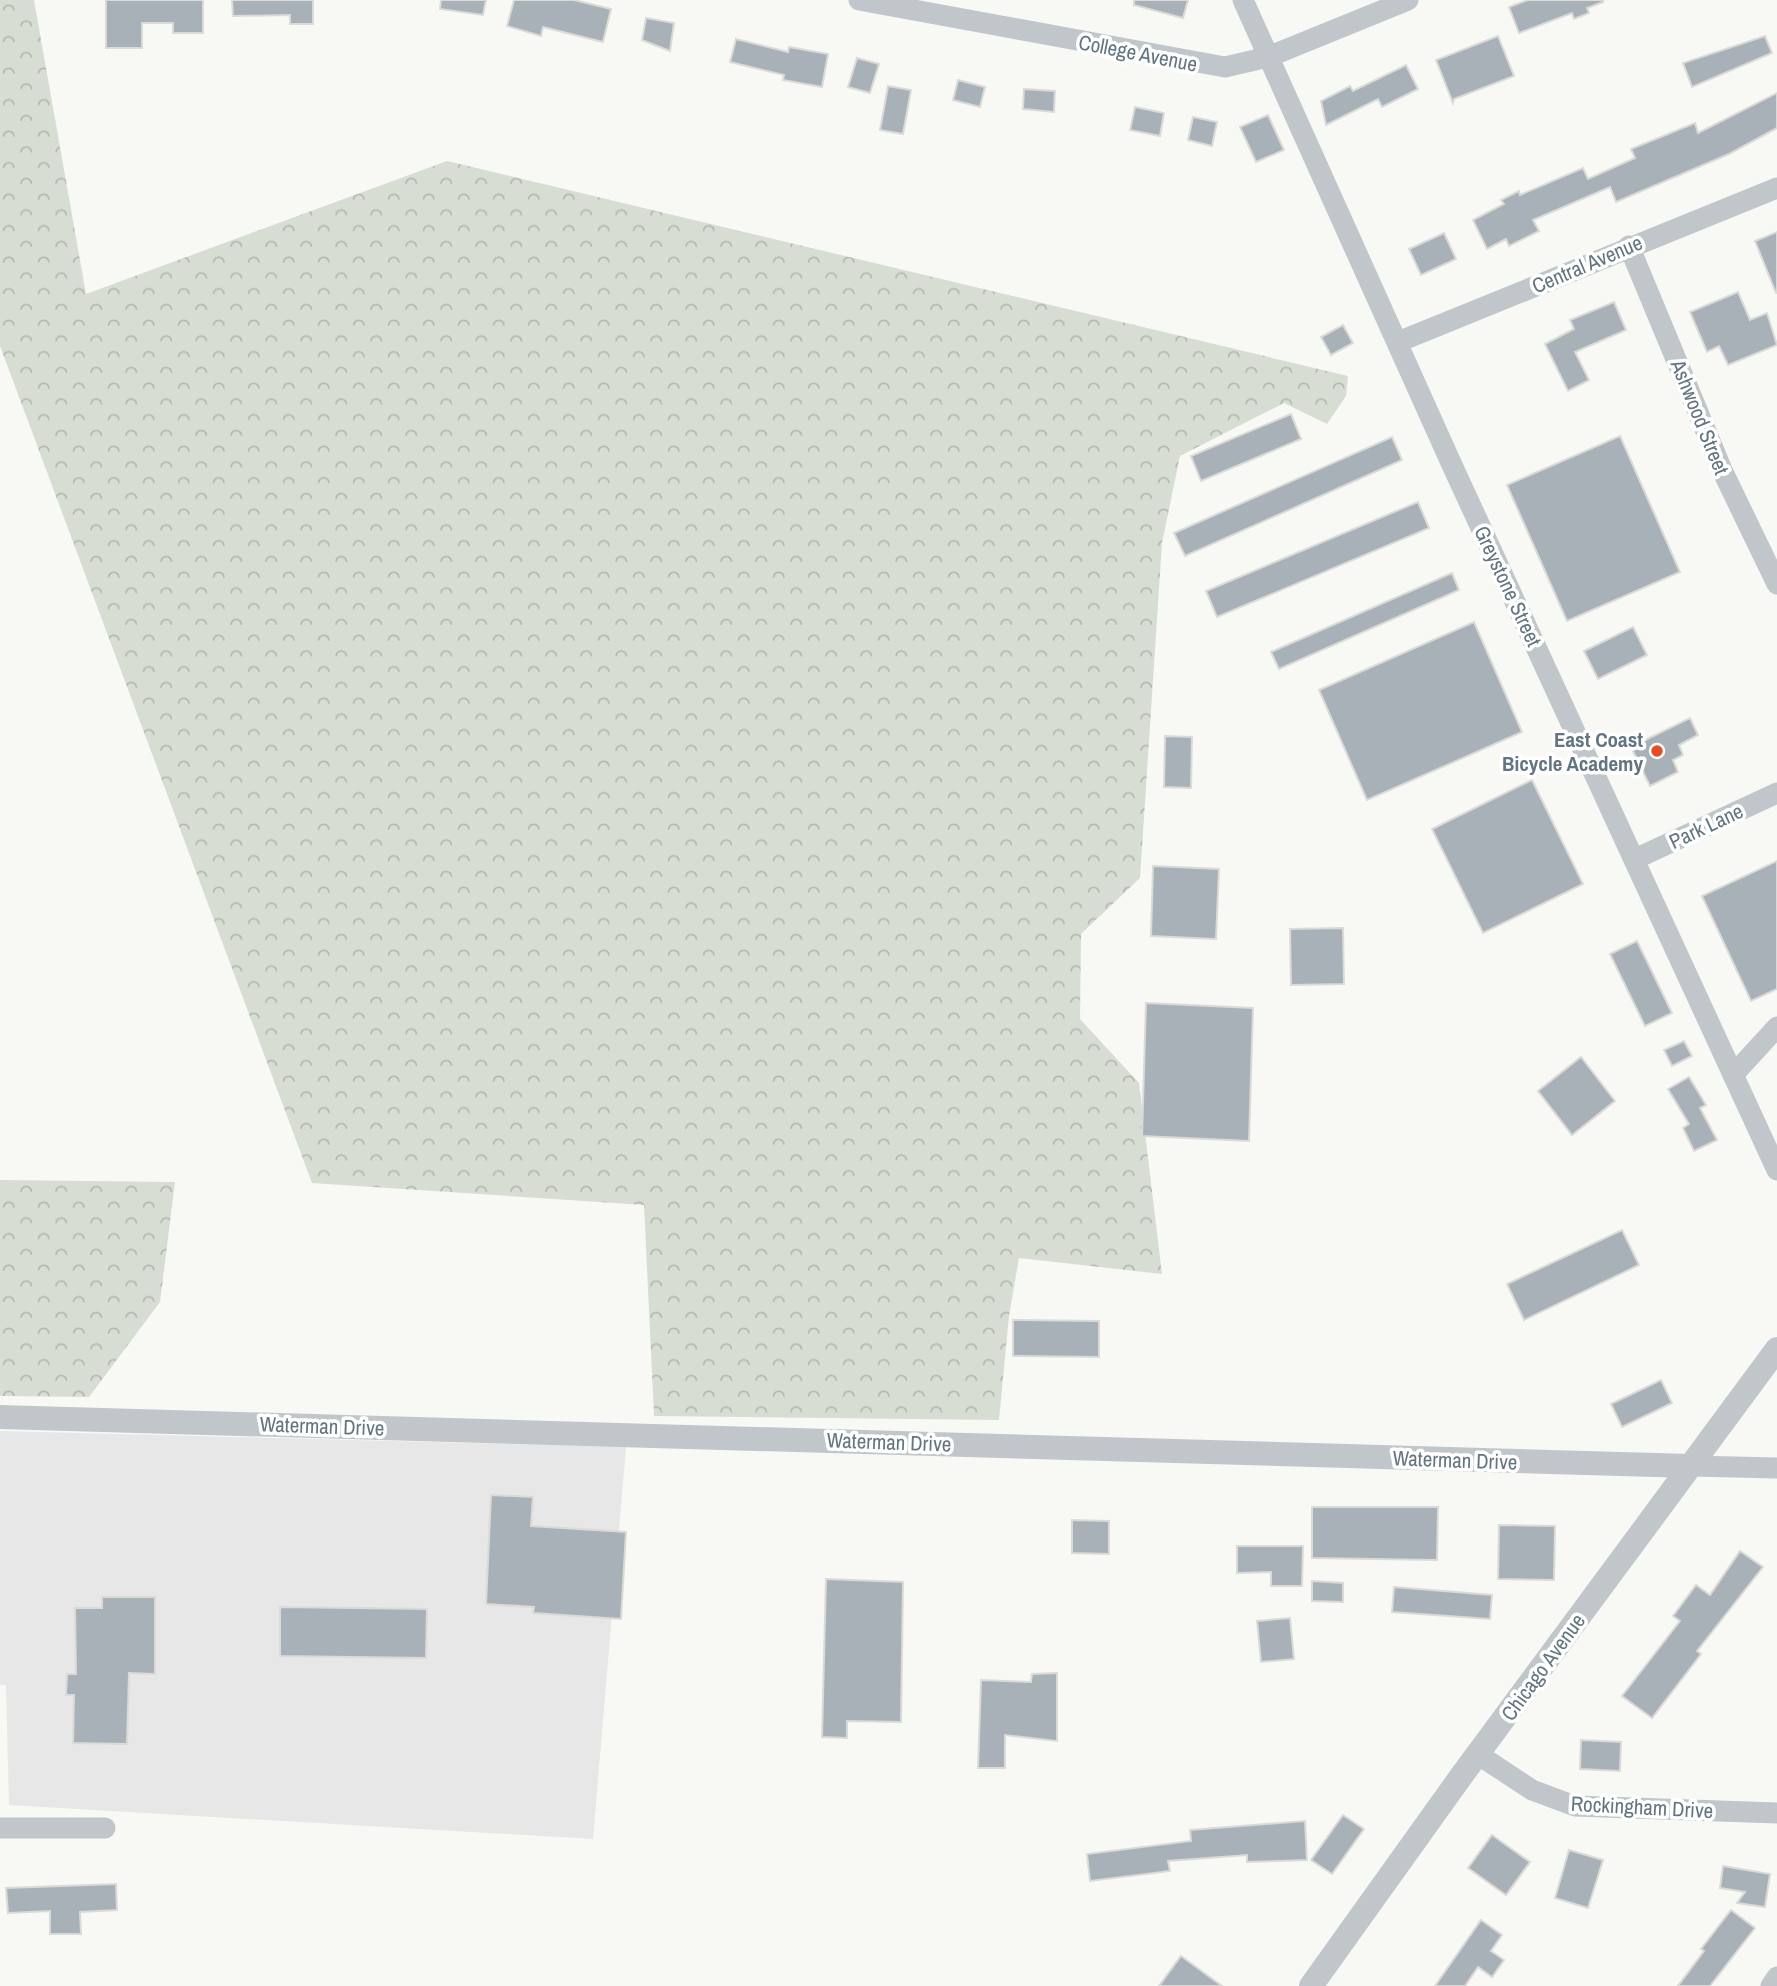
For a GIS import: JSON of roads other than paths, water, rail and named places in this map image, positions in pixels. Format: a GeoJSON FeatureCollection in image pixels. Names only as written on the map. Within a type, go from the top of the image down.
{"type":"FeatureCollection","features":[{"type":"Feature","properties":{"kind":"street","name":"College Avenue"},"geometry":{"type":"LineString","coordinates":[[859,0],[1209,66],[1232,67],[1268,57],[1408,0]]}},
{"type":"Feature","properties":{"kind":"street","name":"Greystone Street"},"geometry":{"type":"LineString","coordinates":[[1243,0],[1777,1170]]}},
{"type":"Feature","properties":{"kind":"street","name":"Central Avenue"},"geometry":{"type":"LineString","coordinates":[[1398,342],[1777,188]]}},
{"type":"Feature","properties":{"kind":"street","name":"Ashwood Street"},"geometry":{"type":"LineString","coordinates":[[1629,246],[1722,470],[1777,584]]}},
{"type":"Feature","properties":{"kind":"street","name":"Park Lane"},"geometry":{"type":"LineString","coordinates":[[1635,859],[1777,793]]}},
{"type":"Feature","properties":{"kind":"street"},"geometry":{"type":"LineString","coordinates":[[1733,1075],[1777,1027]]}},
{"type":"Feature","properties":{"kind":"street","name":"Chicago Avenue"},"geometry":{"type":"LineString","coordinates":[[1311,1986],[1777,1349]]}},
{"type":"Feature","properties":{"kind":"street","name":"Waterman Drive"},"geometry":{"type":"LineString","coordinates":[[0,1417],[1777,1468]]}},
{"type":"Feature","properties":{"kind":"street","name":"Rockingham Drive"},"geometry":{"type":"LineString","coordinates":[[1479,1755],[1532,1790],[1575,1806],[1777,1813]]}},
{"type":"Feature","properties":{"kind":"street"},"geometry":{"type":"LineString","coordinates":[[0,1828],[105,1828]]}},
{"type":"Feature","properties":{"kind":"street"},"geometry":{"type":"LineString","coordinates":[[1771,1986],[1777,1978]]}},
{"type":"Feature","properties":{"kind":"place","name":"East Coast Bicycle Academy"},"geometry":{"type":"Point","coordinates":[1657,751]}}]}
